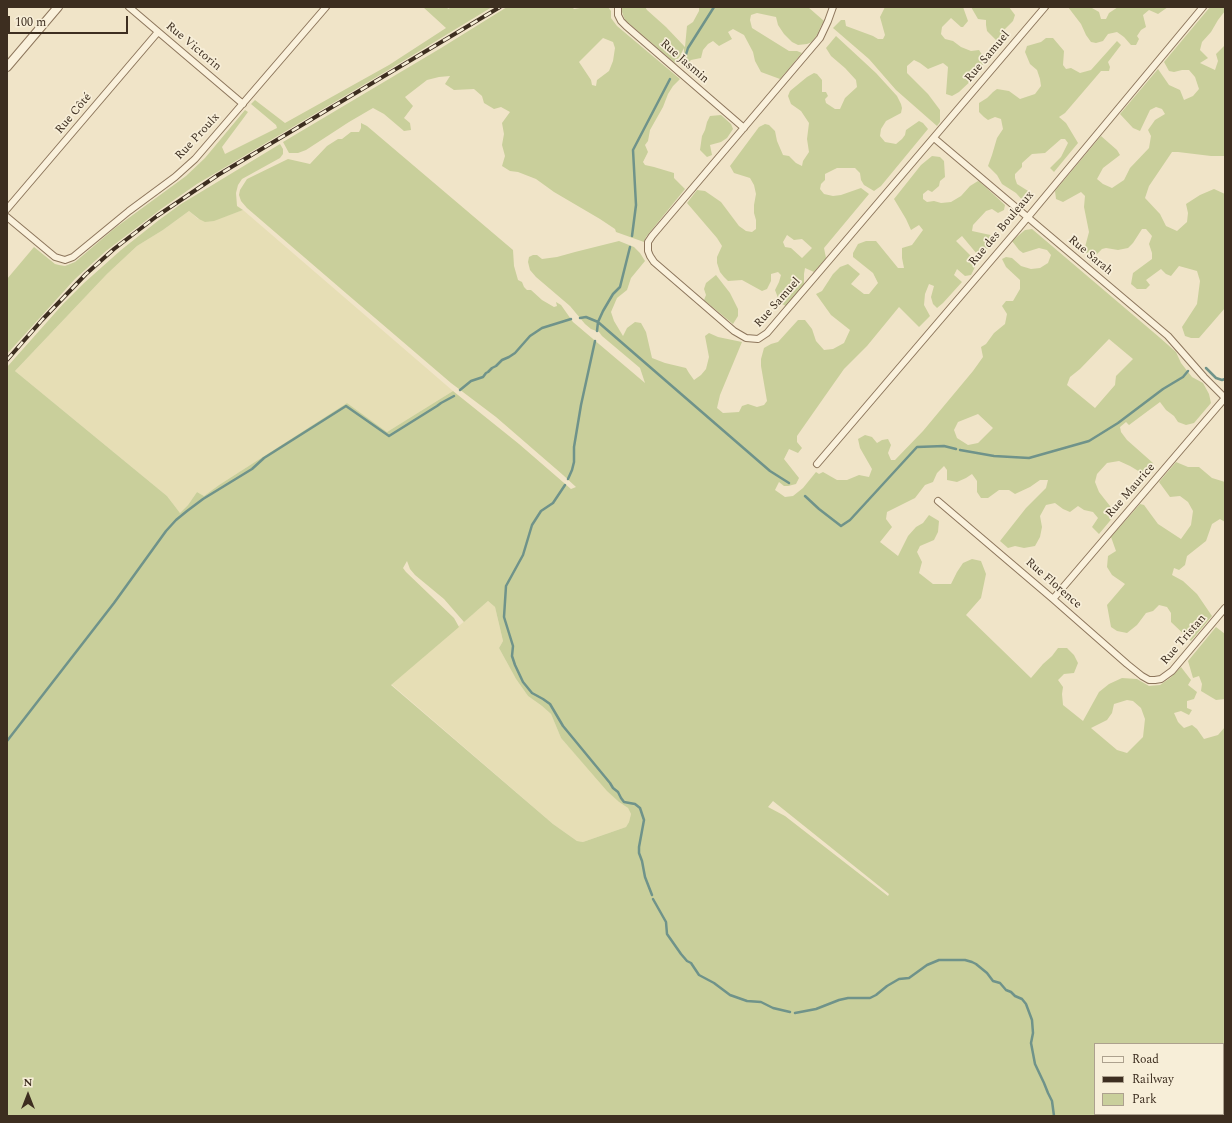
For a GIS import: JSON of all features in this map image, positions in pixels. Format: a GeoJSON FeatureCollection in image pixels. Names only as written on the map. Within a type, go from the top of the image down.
{"type":"FeatureCollection","features":[{"type":"Feature","properties":{"kind":"street"},"geometry":{"type":"LineString","coordinates":[[7,67],[58,7]]}},
{"type":"Feature","properties":{"kind":"street","name":"Rue Victorin"},"geometry":{"type":"LineString","coordinates":[[129,7],[243,104]]}},
{"type":"Feature","properties":{"kind":"street","name":"Rue Proulx"},"geometry":{"type":"LineString","coordinates":[[7,217],[52,255],[59,259],[65,260],[72,257],[190,164],[326,7]]}},
{"type":"Feature","properties":{"kind":"street","name":"Rue Jasmin"},"geometry":{"type":"LineString","coordinates":[[618,7],[618,15],[626,26],[744,128]]}},
{"type":"Feature","properties":{"kind":"street","name":"Rue Samuel"},"geometry":{"type":"LineString","coordinates":[[833,7],[820,38],[648,242],[650,256],[654,262],[740,336],[758,339],[768,333],[1044,7]]}},
{"type":"Feature","properties":{"kind":"street","name":"Rue des Bouleaux"},"geometry":{"type":"LineString","coordinates":[[817,464],[1203,7]]}},
{"type":"Feature","properties":{"kind":"street","name":"Rue Côté"},"geometry":{"type":"LineString","coordinates":[[7,209],[158,32]]}},
{"type":"Feature","properties":{"kind":"street","name":"Rue Sarah"},"geometry":{"type":"LineString","coordinates":[[934,138],[1168,336],[1204,377],[1225,398]]}},
{"type":"Feature","properties":{"kind":"street","name":"Rue Maurice"},"geometry":{"type":"LineString","coordinates":[[1053,599],[1225,398]]}},
{"type":"Feature","properties":{"kind":"street","name":"Rue Florence"},"geometry":{"type":"LineString","coordinates":[[938,501],[1134,670],[1149,680],[1155,680]]}},
{"type":"Feature","properties":{"kind":"street","name":"Rue Tristan"},"geometry":{"type":"LineString","coordinates":[[1155,680],[1161,679],[1181,662],[1225,608]]}},
{"type":"Feature","properties":{"kind":"shaded area"},"geometry":{"type":"Polygon","coordinates":[[[243,210],[453,391],[387,432],[347,403],[204,496],[197,492],[180,513],[167,496],[15,371],[107,274],[137,246],[163,230],[189,211],[198,219],[226,216],[243,210]]]}},
{"type":"Feature","properties":{"kind":"shaded area"},"geometry":{"type":"Polygon","coordinates":[[[488,601],[495,607],[503,641],[499,648],[516,679],[528,696],[551,714],[561,738],[619,802],[628,808],[631,814],[626,827],[583,842],[577,841],[553,824],[391,684],[488,601]]]}},
{"type":"Feature","properties":{"kind":"green space"},"geometry":{"type":"Polygon","coordinates":[[[423,7],[447,7],[448,9],[452,7],[492,7],[197,184],[161,209],[106,251],[75,279],[7,354],[7,279],[34,247],[55,264],[65,266],[75,262],[115,228],[186,176],[205,158],[245,110],[248,112],[222,147],[225,154],[277,128],[276,125],[251,104],[255,100],[285,123],[389,65],[446,28],[423,7]]]}},
{"type":"Feature","properties":{"kind":"green space"},"geometry":{"type":"Polygon","coordinates":[[[507,7],[572,7],[574,9],[586,7],[608,7],[611,11],[611,18],[617,26],[680,79],[668,94],[663,107],[650,130],[648,141],[645,145],[648,152],[643,162],[645,165],[674,173],[674,178],[685,189],[646,237],[644,242],[616,232],[615,229],[600,219],[554,192],[536,179],[518,172],[510,171],[502,166],[505,156],[502,145],[504,134],[502,123],[510,112],[501,107],[494,109],[484,103],[482,96],[474,89],[454,90],[445,84],[450,76],[427,80],[405,97],[413,106],[404,118],[410,123],[411,130],[404,131],[384,114],[373,108],[306,150],[298,153],[289,153],[283,142],[507,7]],[[603,38],[579,62],[591,80],[592,85],[596,86],[597,80],[609,71],[613,61],[615,48],[613,42],[603,38]]]}},
{"type":"Feature","properties":{"kind":"green space"},"geometry":{"type":"Polygon","coordinates":[[[622,7],[645,7],[685,47],[687,26],[693,22],[699,11],[699,7],[808,7],[824,21],[812,42],[798,45],[792,42],[784,34],[778,25],[776,17],[757,13],[751,15],[750,20],[752,28],[789,51],[797,51],[802,53],[780,79],[761,72],[744,35],[733,29],[728,32],[732,39],[719,46],[713,41],[703,50],[701,58],[691,60],[687,64],[684,64],[684,48],[676,64],[625,20],[622,7]]]}},
{"type":"Feature","properties":{"kind":"green space"},"geometry":{"type":"Polygon","coordinates":[[[885,7],[963,7],[968,21],[963,27],[961,27],[951,18],[942,27],[941,34],[945,39],[953,41],[961,47],[971,51],[979,50],[986,61],[976,76],[959,92],[952,96],[946,94],[948,67],[943,63],[928,69],[914,60],[907,66],[907,73],[928,94],[940,110],[940,122],[937,126],[896,90],[869,59],[833,28],[841,20],[845,20],[846,26],[878,39],[883,39],[885,35],[880,17],[885,7]]]}},
{"type":"Feature","properties":{"kind":"green space"},"geometry":{"type":"Polygon","coordinates":[[[971,7],[1009,7],[1015,15],[1013,21],[1004,30],[1006,36],[1005,40],[1001,42],[997,41],[987,31],[986,20],[978,19],[971,7]]]}},
{"type":"Feature","properties":{"kind":"green space"},"geometry":{"type":"Polygon","coordinates":[[[1068,7],[1092,7],[1099,12],[1101,19],[1106,19],[1109,13],[1118,7],[1168,7],[1158,14],[1149,10],[1143,15],[1146,27],[1141,30],[1137,36],[1139,39],[1136,45],[1131,45],[1117,32],[1108,34],[1103,41],[1096,43],[1091,42],[1081,24],[1068,7]]]}},
{"type":"Feature","properties":{"kind":"green space"},"geometry":{"type":"Polygon","coordinates":[[[1210,7],[1225,7],[1225,11],[1211,32],[1202,42],[1200,50],[1208,58],[1200,63],[1215,70],[1218,61],[1216,54],[1225,45],[1225,156],[1172,152],[1149,186],[1145,198],[1160,214],[1166,226],[1177,231],[1187,222],[1188,213],[1186,204],[1200,195],[1214,189],[1225,194],[1225,308],[1199,338],[1191,338],[1185,336],[1182,327],[1197,304],[1200,281],[1197,271],[1179,266],[1171,276],[1166,274],[1161,269],[1146,280],[1150,285],[1146,289],[1137,289],[1131,284],[1133,273],[1152,259],[1149,244],[1152,236],[1146,229],[1142,229],[1128,248],[1118,250],[1106,248],[1102,249],[1093,256],[1086,253],[1085,247],[1089,232],[1084,207],[1085,196],[1081,192],[1063,202],[1056,199],[1055,191],[1101,136],[1117,150],[1120,155],[1103,168],[1097,179],[1103,184],[1112,188],[1124,180],[1130,168],[1149,148],[1151,136],[1148,130],[1155,120],[1165,114],[1162,109],[1156,107],[1150,110],[1140,131],[1133,128],[1120,114],[1158,69],[1169,85],[1180,90],[1184,100],[1193,96],[1199,89],[1195,77],[1189,70],[1174,72],[1169,71],[1164,62],[1210,7]]]}},
{"type":"Feature","properties":{"kind":"green space"},"geometry":{"type":"Polygon","coordinates":[[[836,36],[876,73],[897,96],[902,108],[901,113],[886,121],[881,129],[880,136],[885,142],[896,144],[905,135],[906,130],[919,121],[928,129],[881,186],[874,191],[864,185],[861,180],[860,173],[855,168],[837,168],[825,174],[825,180],[821,184],[820,189],[824,194],[833,196],[841,195],[861,188],[869,194],[824,248],[826,258],[814,272],[805,268],[804,285],[786,306],[780,303],[775,290],[781,275],[778,272],[771,274],[771,281],[767,289],[762,291],[742,280],[728,281],[724,277],[720,272],[717,263],[717,257],[722,246],[687,203],[697,190],[705,191],[721,202],[739,226],[746,231],[752,232],[756,229],[754,205],[756,194],[754,185],[750,178],[734,173],[730,166],[759,127],[765,124],[769,125],[775,131],[777,141],[783,155],[789,156],[796,163],[802,166],[803,161],[809,152],[807,139],[809,123],[801,111],[791,104],[788,96],[790,91],[807,77],[814,73],[817,74],[822,80],[822,92],[826,92],[828,96],[825,99],[826,103],[835,109],[840,109],[845,98],[857,87],[856,80],[831,56],[826,48],[836,36]],[[787,235],[783,242],[785,247],[791,248],[802,258],[812,248],[802,239],[794,240],[787,235]]]}},
{"type":"Feature","properties":{"kind":"green space"},"geometry":{"type":"Polygon","coordinates":[[[1046,38],[1053,38],[1064,51],[1063,65],[1066,69],[1071,68],[1080,73],[1091,70],[1117,41],[1121,45],[1108,62],[1110,67],[1109,71],[1101,71],[1065,113],[1059,117],[1066,123],[1078,143],[1054,172],[1050,168],[1061,157],[1068,143],[1065,139],[1061,139],[1045,153],[1032,154],[1022,163],[1022,167],[1015,174],[1017,184],[1033,194],[1029,200],[1024,202],[1016,193],[1002,184],[997,175],[988,166],[997,138],[1003,129],[1001,119],[995,117],[988,120],[979,112],[979,103],[997,89],[1009,91],[1020,99],[1035,94],[1041,86],[1040,79],[1037,70],[1030,64],[1025,52],[1027,46],[1041,42],[1046,38]]]}},
{"type":"Feature","properties":{"kind":"green space"},"geometry":{"type":"Polygon","coordinates":[[[721,115],[731,124],[733,129],[727,138],[721,142],[710,145],[712,155],[707,157],[700,150],[702,136],[710,116],[721,115]]]}},
{"type":"Feature","properties":{"kind":"green space"},"geometry":{"type":"Polygon","coordinates":[[[361,123],[367,126],[513,250],[514,266],[518,280],[522,282],[524,287],[527,290],[531,290],[542,300],[554,307],[557,306],[556,302],[561,305],[573,322],[645,383],[640,368],[599,332],[591,329],[585,324],[570,306],[536,277],[530,270],[528,262],[529,257],[533,255],[537,255],[542,259],[557,257],[619,241],[634,247],[645,261],[631,278],[627,290],[617,298],[611,312],[614,321],[623,336],[627,328],[635,322],[641,323],[646,332],[652,358],[686,368],[694,380],[706,369],[709,357],[705,336],[709,333],[718,337],[742,342],[720,395],[717,408],[723,413],[739,412],[742,406],[748,404],[757,407],[764,405],[767,401],[761,359],[764,348],[778,342],[798,320],[805,320],[812,329],[816,341],[824,350],[833,349],[844,343],[850,330],[831,315],[816,294],[822,291],[833,274],[840,267],[848,264],[860,274],[851,284],[864,294],[869,294],[878,283],[873,273],[853,257],[853,253],[858,244],[866,241],[876,241],[898,268],[904,268],[902,248],[912,245],[923,230],[919,225],[911,230],[894,199],[921,165],[932,156],[940,157],[944,161],[945,177],[940,181],[939,186],[932,192],[928,190],[923,194],[923,199],[927,202],[951,202],[961,196],[970,186],[978,181],[980,182],[1005,205],[1004,210],[998,213],[992,209],[986,211],[973,225],[972,231],[995,236],[995,243],[985,251],[977,254],[962,236],[956,241],[971,256],[976,265],[971,275],[965,276],[957,269],[954,275],[962,282],[937,308],[933,304],[931,297],[934,286],[929,284],[925,294],[924,305],[930,316],[919,327],[899,307],[867,346],[844,369],[797,436],[797,442],[802,448],[798,453],[789,449],[784,459],[799,478],[796,484],[788,486],[784,486],[779,482],[775,490],[785,497],[793,496],[803,488],[816,472],[819,474],[823,472],[837,480],[847,480],[859,475],[869,477],[872,469],[860,448],[858,439],[865,435],[872,437],[877,443],[888,439],[891,445],[888,453],[891,460],[895,460],[923,431],[983,357],[981,347],[986,344],[994,333],[1005,324],[1007,314],[1002,306],[1006,301],[1013,301],[1020,289],[1020,280],[1006,267],[1002,259],[1006,257],[1012,258],[1021,266],[1031,269],[1040,268],[1048,263],[1051,255],[1047,250],[1039,248],[1023,253],[1012,241],[1025,230],[1032,229],[1176,352],[1181,363],[1192,377],[1203,383],[1209,394],[1211,403],[1194,423],[1186,425],[1178,422],[1160,402],[1129,425],[1126,422],[1120,427],[1121,432],[1127,440],[1153,463],[1154,470],[1145,475],[1119,461],[1107,463],[1097,474],[1095,482],[1099,492],[1110,506],[1114,516],[1099,534],[1092,527],[1098,518],[1093,512],[1084,510],[1078,506],[1070,512],[1055,503],[1046,505],[1040,516],[1042,527],[1040,537],[1035,546],[1024,548],[1015,546],[1008,548],[1000,541],[1026,508],[1046,488],[1048,480],[1040,480],[1030,487],[1015,494],[1009,490],[999,490],[988,498],[981,498],[977,492],[977,481],[972,474],[957,482],[947,480],[947,470],[944,466],[937,473],[933,482],[925,485],[915,498],[887,512],[886,519],[892,527],[880,542],[898,556],[908,536],[916,527],[923,523],[929,515],[939,521],[938,532],[934,540],[920,546],[917,552],[922,562],[919,573],[933,584],[951,584],[963,563],[972,559],[981,561],[986,574],[981,598],[966,615],[1031,678],[1058,648],[1067,648],[1074,655],[1078,663],[1074,673],[1064,674],[1058,680],[1063,687],[1063,705],[1083,721],[1099,692],[1109,684],[1122,678],[1137,679],[1149,686],[1160,685],[1181,667],[1191,680],[1188,685],[1197,692],[1194,699],[1187,701],[1187,708],[1192,710],[1189,715],[1181,711],[1174,713],[1178,722],[1184,728],[1192,725],[1204,739],[1218,735],[1225,727],[1225,1116],[7,1116],[7,367],[63,304],[121,250],[159,220],[181,204],[280,144],[283,149],[283,154],[280,158],[242,179],[238,185],[236,193],[237,206],[243,210],[214,221],[205,222],[189,211],[163,230],[137,246],[107,274],[15,371],[167,496],[180,513],[197,492],[204,496],[347,403],[387,432],[453,391],[519,444],[571,489],[576,487],[496,417],[451,383],[247,208],[241,201],[239,195],[240,190],[247,179],[288,159],[310,164],[327,146],[338,139],[342,139],[351,132],[359,132],[361,123]],[[1109,339],[1080,369],[1070,377],[1067,385],[1095,408],[1115,385],[1116,376],[1133,359],[1109,339]],[[978,414],[958,422],[954,430],[957,438],[968,445],[978,443],[993,428],[978,414]],[[407,561],[403,568],[454,618],[459,627],[391,685],[553,824],[577,841],[583,842],[626,827],[631,814],[628,808],[607,791],[561,738],[551,714],[528,696],[516,679],[499,648],[503,641],[495,607],[488,601],[464,622],[444,599],[415,575],[410,569],[407,561]],[[1127,700],[1114,704],[1112,713],[1107,720],[1091,728],[1117,750],[1127,753],[1143,737],[1145,719],[1141,708],[1133,701],[1127,700]],[[773,801],[768,807],[785,816],[888,896],[889,894],[773,801]]]}},
{"type":"Feature","properties":{"kind":"green space"},"geometry":{"type":"Polygon","coordinates":[[[716,275],[730,293],[738,309],[738,316],[733,324],[704,300],[706,295],[704,289],[706,283],[716,275]]]}},
{"type":"Feature","properties":{"kind":"green space"},"geometry":{"type":"Polygon","coordinates":[[[1176,462],[1188,467],[1199,467],[1212,478],[1225,482],[1225,522],[1220,519],[1212,524],[1206,541],[1187,556],[1185,565],[1179,570],[1174,568],[1172,575],[1183,581],[1197,594],[1212,616],[1191,641],[1171,622],[1171,613],[1167,607],[1159,605],[1153,611],[1146,613],[1137,625],[1127,633],[1117,631],[1111,627],[1107,605],[1125,584],[1112,575],[1107,567],[1108,556],[1116,551],[1111,537],[1140,504],[1144,505],[1158,524],[1181,539],[1191,525],[1193,511],[1188,502],[1180,496],[1170,497],[1159,482],[1176,462]]]}},
{"type":"Feature","properties":{"kind":"green space"},"geometry":{"type":"Polygon","coordinates":[[[1216,627],[1225,634],[1225,699],[1216,700],[1201,691],[1202,684],[1199,676],[1193,678],[1188,661],[1216,627]]]}},
{"type":"Feature","properties":{"kind":"waterway"},"geometry":{"type":"LineString","coordinates":[[683,64],[688,48],[714,7]]}},
{"type":"Feature","properties":{"kind":"waterway"},"geometry":{"type":"LineString","coordinates":[[632,236],[636,205],[633,150],[670,79]]}},
{"type":"Feature","properties":{"kind":"waterway"},"geometry":{"type":"LineString","coordinates":[[597,331],[598,322],[603,311],[613,294],[620,287],[630,247]]}},
{"type":"Feature","properties":{"kind":"waterway"},"geometry":{"type":"LineString","coordinates":[[580,318],[586,317],[598,322],[770,471],[789,483]]}},
{"type":"Feature","properties":{"kind":"waterway"},"geometry":{"type":"LineString","coordinates":[[460,390],[471,381],[483,377],[502,360],[515,353],[530,336],[542,328],[571,319]]}},
{"type":"Feature","properties":{"kind":"waterway"},"geometry":{"type":"LineString","coordinates":[[568,479],[574,462],[574,447],[581,405],[595,341]]}},
{"type":"Feature","properties":{"kind":"waterway"},"geometry":{"type":"LineString","coordinates":[[1206,368],[1216,378],[1222,380],[1225,379]]}},
{"type":"Feature","properties":{"kind":"waterway"},"geometry":{"type":"LineString","coordinates":[[960,450],[994,456],[1029,458],[1089,441],[1118,423],[1163,389],[1183,377],[1188,371]]}},
{"type":"Feature","properties":{"kind":"waterway"},"geometry":{"type":"LineString","coordinates":[[7,741],[114,603],[166,531],[187,511],[203,499],[252,469],[264,458],[346,406],[389,436],[454,396]]}},
{"type":"Feature","properties":{"kind":"waterway"},"geometry":{"type":"LineString","coordinates":[[805,496],[841,526],[850,520],[917,447],[944,446],[956,449]]}},
{"type":"Feature","properties":{"kind":"waterway"},"geometry":{"type":"LineString","coordinates":[[565,485],[553,503],[541,511],[532,525],[523,555],[506,586],[504,617],[513,646],[512,656],[523,682],[532,693],[550,704],[563,726],[613,788],[618,792],[624,802],[635,804],[640,808],[644,820],[639,853],[645,877],[652,895]]}},
{"type":"Feature","properties":{"kind":"waterway"},"geometry":{"type":"LineString","coordinates":[[653,899],[666,922],[667,934],[681,954],[691,963],[699,975],[714,983],[730,995],[747,1001],[761,1002],[773,1008],[790,1012]]}},
{"type":"Feature","properties":{"kind":"waterway"},"geometry":{"type":"LineString","coordinates":[[795,1013],[816,1009],[848,998],[870,998],[899,979],[909,978],[927,965],[939,960],[965,960],[972,962],[987,973],[993,981],[1000,983],[1006,990],[1022,999],[1026,1004],[1032,1020],[1033,1033],[1031,1043],[1035,1064],[1052,1101],[1054,1116]]}},
{"type":"Feature","properties":{"kind":"railway"},"geometry":{"type":"LineString","coordinates":[[7,360],[42,320],[86,274],[114,249],[157,216],[218,175],[500,7]]}}]}
